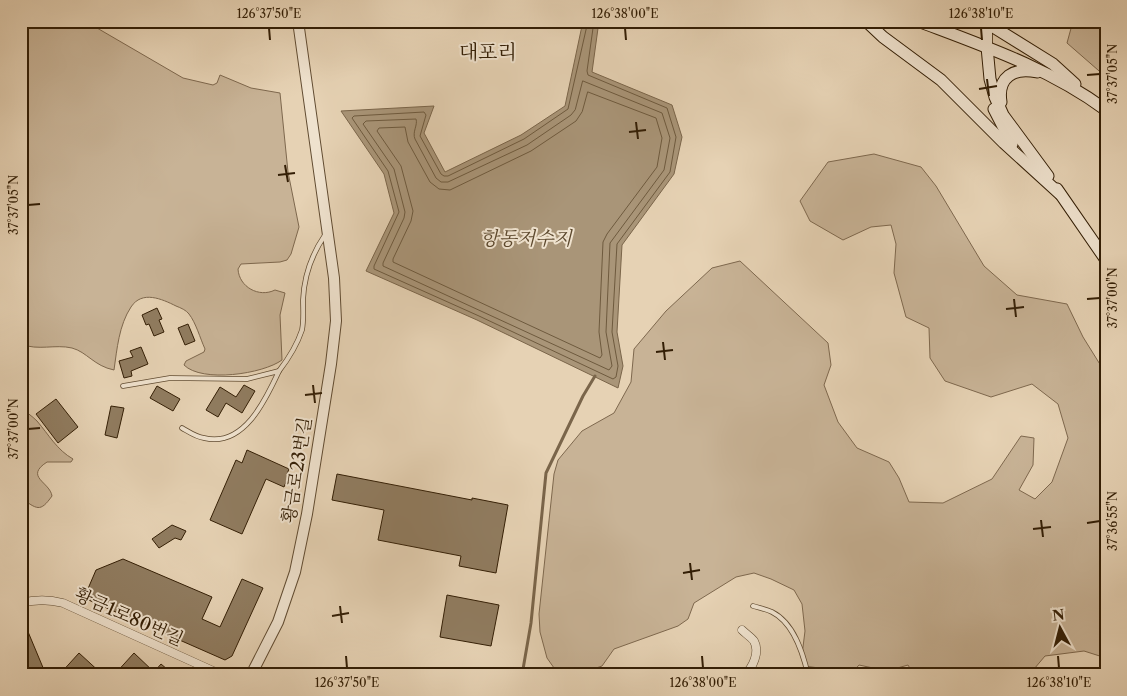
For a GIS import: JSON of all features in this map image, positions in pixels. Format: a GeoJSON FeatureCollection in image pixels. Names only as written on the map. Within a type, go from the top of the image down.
{"type":"FeatureCollection","features":[{"type":"Feature","properties":{"kind":"main road"},"geometry":{"type":"LineString","coordinates":[[866,21],[883,37],[941,80],[1060,194]]}},
{"type":"Feature","properties":{"kind":"main road"},"geometry":{"type":"LineString","coordinates":[[918,21],[1051,75],[1106,110]]}},
{"type":"Feature","properties":{"kind":"main road"},"geometry":{"type":"LineString","coordinates":[[986,22],[1053,64],[1092,100]]}},
{"type":"Feature","properties":{"kind":"main road"},"geometry":{"type":"LineString","coordinates":[[983,46],[982,72],[989,99],[1002,127],[1019,156]]}},
{"type":"Feature","properties":{"kind":"main road"},"geometry":{"type":"LineString","coordinates":[[983,46],[995,97],[1003,115],[1106,260]]}},
{"type":"Feature","properties":{"kind":"main road"},"geometry":{"type":"LineString","coordinates":[[1003,115],[1000,92],[1002,84],[1007,77],[1018,71],[1029,70],[1051,75]]}},
{"type":"Feature","properties":{"kind":"street","name":"황금로23번길"},"geometry":{"type":"LineString","coordinates":[[251,675],[278,622],[295,572],[307,514],[336,321],[334,278],[298,21]]}},
{"type":"Feature","properties":{"kind":"street"},"geometry":{"type":"LineString","coordinates":[[983,46],[986,22]]}},
{"type":"Feature","properties":{"kind":"street","name":"황금1로80번길"},"geometry":{"type":"LineString","coordinates":[[21,603],[36,599],[51,600],[63,604],[222,675]]}},
{"type":"Feature","properties":{"kind":"street"},"geometry":{"type":"LineString","coordinates":[[742,630],[754,640],[757,649],[756,659],[744,675]]}},
{"type":"Feature","properties":{"kind":"lane"},"geometry":{"type":"LineString","coordinates":[[182,428],[210,440],[227,437],[257,413],[299,338],[302,328],[303,296],[307,272],[313,253],[328,231]]}},
{"type":"Feature","properties":{"kind":"lane"},"geometry":{"type":"LineString","coordinates":[[123,386],[170,378],[247,379],[280,371]]}},
{"type":"Feature","properties":{"kind":"lane"},"geometry":{"type":"LineString","coordinates":[[753,606],[772,612],[783,621],[798,641],[805,658],[808,675]]}},
{"type":"Feature","properties":{"kind":"shaded area"},"geometry":{"type":"Polygon","coordinates":[[[21,21],[85,21],[183,78],[213,85],[217,83],[220,75],[251,88],[280,93],[288,172],[299,227],[291,254],[287,260],[241,264],[238,269],[242,281],[251,289],[263,293],[275,290],[285,293],[280,315],[282,360],[261,369],[233,374],[204,374],[193,371],[184,365],[186,361],[204,352],[205,349],[194,322],[183,309],[152,297],[146,297],[136,302],[127,314],[119,337],[114,370],[101,365],[72,348],[34,347],[21,344],[21,21]]]}},
{"type":"Feature","properties":{"kind":"shaded area"},"geometry":{"type":"Polygon","coordinates":[[[1073,21],[1106,21],[1106,77],[1067,43],[1073,21]]]}},
{"type":"Feature","properties":{"kind":"shaded area"},"geometry":{"type":"Polygon","coordinates":[[[874,154],[921,167],[936,186],[984,266],[1017,295],[1067,304],[1083,337],[1106,374],[1106,658],[1084,651],[1045,656],[1029,675],[914,675],[908,665],[887,671],[859,665],[850,675],[834,675],[819,668],[804,666],[802,655],[805,631],[802,604],[794,590],[754,573],[736,577],[694,603],[688,619],[678,626],[614,649],[602,666],[576,675],[559,675],[547,658],[540,632],[539,614],[554,474],[558,460],[582,431],[614,413],[631,382],[634,349],[666,311],[712,268],[740,261],[828,343],[831,365],[824,385],[838,422],[857,448],[889,462],[899,478],[909,502],[943,503],[992,479],[1021,436],[1034,438],[1033,465],[1019,490],[1035,499],[1052,482],[1068,438],[1058,404],[1032,384],[991,397],[945,381],[930,358],[929,328],[906,317],[894,273],[896,244],[891,225],[871,227],[843,240],[810,221],[800,201],[828,162],[874,154]]]}},
{"type":"Feature","properties":{"kind":"shaded area"},"geometry":{"type":"Polygon","coordinates":[[[21,408],[37,421],[62,451],[73,459],[71,462],[47,462],[41,467],[38,476],[52,496],[41,507],[35,507],[21,498],[21,408]]]}},
{"type":"Feature","properties":{"kind":"water","name":"항동저수지"},"geometry":{"type":"Polygon","coordinates":[[[583,21],[599,21],[592,72],[672,105],[682,137],[674,174],[622,245],[617,332],[623,366],[618,388],[477,320],[366,271],[394,213],[384,174],[341,111],[434,106],[424,133],[445,172],[521,135],[565,106],[583,21]]]}},
{"type":"Feature","properties":{"kind":"building"},"geometry":{"type":"Polygon","coordinates":[[[157,308],[162,319],[159,320],[164,332],[154,336],[149,324],[146,325],[142,315],[157,308]]]}},
{"type":"Feature","properties":{"kind":"building"},"geometry":{"type":"Polygon","coordinates":[[[188,324],[195,341],[185,345],[178,328],[188,324]]]}},
{"type":"Feature","properties":{"kind":"building"},"geometry":{"type":"Polygon","coordinates":[[[141,347],[148,364],[131,371],[132,376],[124,378],[119,361],[133,357],[130,351],[141,347]]]}},
{"type":"Feature","properties":{"kind":"building"},"geometry":{"type":"Polygon","coordinates":[[[244,385],[255,391],[242,413],[226,403],[218,417],[206,410],[220,387],[236,397],[244,385]]]}},
{"type":"Feature","properties":{"kind":"building"},"geometry":{"type":"Polygon","coordinates":[[[157,386],[180,399],[173,411],[150,398],[157,386]]]}},
{"type":"Feature","properties":{"kind":"building"},"geometry":{"type":"Polygon","coordinates":[[[56,399],[78,427],[58,443],[36,414],[56,399]]]}},
{"type":"Feature","properties":{"kind":"building"},"geometry":{"type":"Polygon","coordinates":[[[111,406],[124,408],[117,438],[105,435],[111,406]]]}},
{"type":"Feature","properties":{"kind":"building"},"geometry":{"type":"Polygon","coordinates":[[[247,450],[289,469],[287,474],[289,475],[284,487],[266,479],[242,534],[210,520],[236,460],[242,463],[247,450]]]}},
{"type":"Feature","properties":{"kind":"building"},"geometry":{"type":"Polygon","coordinates":[[[337,474],[472,500],[472,498],[508,505],[496,573],[459,566],[461,556],[378,540],[384,510],[332,500],[337,474]]]}},
{"type":"Feature","properties":{"kind":"building"},"geometry":{"type":"Polygon","coordinates":[[[172,525],[186,531],[181,540],[175,538],[159,548],[152,539],[172,525]]]}},
{"type":"Feature","properties":{"kind":"building"},"geometry":{"type":"Polygon","coordinates":[[[123,559],[212,597],[202,619],[220,627],[242,579],[263,588],[232,656],[225,660],[84,598],[96,570],[123,559]]]}},
{"type":"Feature","properties":{"kind":"building"},"geometry":{"type":"Polygon","coordinates":[[[447,595],[499,605],[491,646],[440,637],[447,595]]]}},
{"type":"Feature","properties":{"kind":"building"},"geometry":{"type":"Polygon","coordinates":[[[21,615],[44,670],[35,675],[21,675],[21,615]]]}},
{"type":"Feature","properties":{"kind":"building"},"geometry":{"type":"Polygon","coordinates":[[[79,653],[103,675],[59,675],[79,653]]]}},
{"type":"Feature","properties":{"kind":"building"},"geometry":{"type":"Polygon","coordinates":[[[134,653],[154,672],[161,664],[174,675],[114,675],[134,653]]]}},
{"type":"Feature","properties":{"kind":"waterway"},"geometry":{"type":"LineString","coordinates":[[522,675],[531,623],[546,473],[583,396],[595,376]]}},
{"type":"Feature","properties":{"kind":"district","name":"대포리"},"geometry":{"type":"Point","coordinates":[488,52]}}]}
